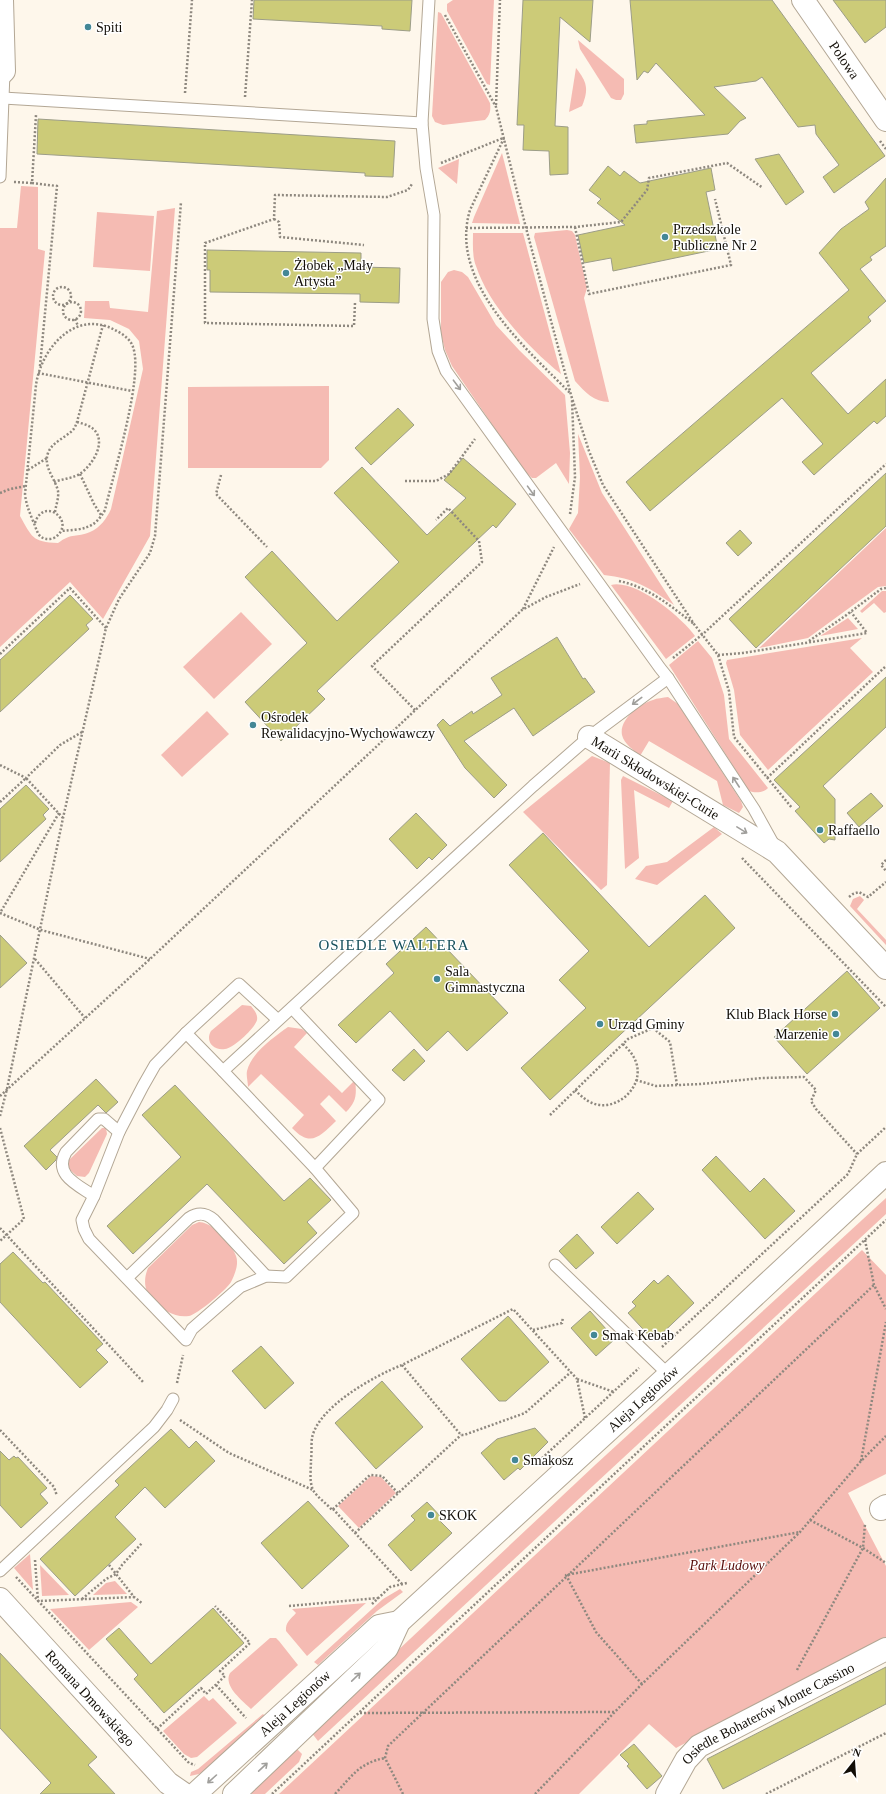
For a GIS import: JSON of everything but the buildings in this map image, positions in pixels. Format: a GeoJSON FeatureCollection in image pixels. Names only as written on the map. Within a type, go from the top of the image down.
{"type":"FeatureCollection","features":[{"type":"Feature","properties":{"kind":"main road"},"geometry":{"type":"LineString","coordinates":[[2,0],[2,73]]}},
{"type":"Feature","properties":{"kind":"main road","name":"Polowa"},"geometry":{"type":"LineString","coordinates":[[803,0],[886,120]]}},
{"type":"Feature","properties":{"kind":"main road","name":"Marii Skłodowskiej-Curie"},"geometry":{"type":"LineString","coordinates":[[589,737],[777,852],[886,968]]}},
{"type":"Feature","properties":{"kind":"main road","name":"Aleja Legionów"},"geometry":{"type":"LineString","coordinates":[[234,1794],[387,1648],[399,1622],[669,1375],[886,1173]]}},
{"type":"Feature","properties":{"kind":"main road","name":"Romana Dmowskiego"},"geometry":{"type":"LineString","coordinates":[[0,1599],[168,1783],[184,1794]]}},
{"type":"Feature","properties":{"kind":"main road","name":"Aleja Legionów"},"geometry":{"type":"LineString","coordinates":[[195,1794],[379,1626],[399,1622]]}},
{"type":"Feature","properties":{"kind":"main road","name":"Osiedle Bohaterów Monte Cassino"},"geometry":{"type":"LineString","coordinates":[[667,1794],[686,1760],[699,1746],[886,1649]]}},
{"type":"Feature","properties":{"kind":"lane"},"geometry":{"type":"LineString","coordinates":[[428,0],[422,123],[426,168],[434,215],[433,319],[438,351],[446,371],[668,678]]}},
{"type":"Feature","properties":{"kind":"lane"},"geometry":{"type":"LineString","coordinates":[[0,177],[3,98],[2,73]]}},
{"type":"Feature","properties":{"kind":"lane"},"geometry":{"type":"LineString","coordinates":[[3,98],[422,123]]}},
{"type":"Feature","properties":{"kind":"lane","name":"Marii Skłodowskiej-Curie"},"geometry":{"type":"LineString","coordinates":[[589,737],[668,678],[754,809],[777,852]]}},
{"type":"Feature","properties":{"kind":"lane"},"geometry":{"type":"LineString","coordinates":[[223,1072],[278,1020],[589,737]]}},
{"type":"Feature","properties":{"kind":"lane"},"geometry":{"type":"LineString","coordinates":[[186,1033],[315,1168],[353,1213],[286,1277],[266,1276],[240,1287],[192,1328],[186,1340],[89,1239],[84,1229],[82,1220],[94,1196],[119,1132],[155,1065],[186,1033],[239,984],[278,1020]]}},
{"type":"Feature","properties":{"kind":"lane"},"geometry":{"type":"LineString","coordinates":[[292,1008],[378,1100],[315,1168]]}},
{"type":"Feature","properties":{"kind":"lane"},"geometry":{"type":"LineString","coordinates":[[94,1196],[65,1175],[61,1165],[63,1158],[66,1152],[98,1119],[104,1120],[119,1132]]}},
{"type":"Feature","properties":{"kind":"lane"},"geometry":{"type":"LineString","coordinates":[[127,1278],[189,1218],[194,1215],[201,1214],[208,1214],[266,1276]]}},
{"type":"Feature","properties":{"kind":"lane"},"geometry":{"type":"LineString","coordinates":[[555,1265],[645,1354],[651,1357],[669,1375]]}},
{"type":"Feature","properties":{"kind":"lane"},"geometry":{"type":"LineString","coordinates":[[3,1568],[154,1427],[167,1410],[173,1399]]}},
{"type":"Feature","properties":{"kind":"path"},"geometry":{"type":"LineString","coordinates":[[183,109],[192,0]]}},
{"type":"Feature","properties":{"kind":"path"},"geometry":{"type":"LineString","coordinates":[[244,113],[252,0]]}},
{"type":"Feature","properties":{"kind":"path"},"geometry":{"type":"LineString","coordinates":[[496,107],[500,0]]}},
{"type":"Feature","properties":{"kind":"path"},"geometry":{"type":"LineString","coordinates":[[443,12],[496,107],[526,228],[571,395],[589,451],[604,485],[694,624],[718,655],[729,691],[734,737],[792,808]]}},
{"type":"Feature","properties":{"kind":"path"},"geometry":{"type":"LineString","coordinates":[[32,183],[36,110]]}},
{"type":"Feature","properties":{"kind":"path"},"geometry":{"type":"LineString","coordinates":[[426,168],[504,138]]}},
{"type":"Feature","properties":{"kind":"path"},"geometry":{"type":"LineString","coordinates":[[504,138],[470,210],[466,228],[471,267],[481,289],[500,318],[523,346],[571,395]]}},
{"type":"Feature","properties":{"kind":"path"},"geometry":{"type":"LineString","coordinates":[[466,228],[575,227],[621,222],[646,190],[649,178],[727,163],[763,188]]}},
{"type":"Feature","properties":{"kind":"path"},"geometry":{"type":"LineString","coordinates":[[274,219],[274,195],[387,198],[408,190],[414,181]]}},
{"type":"Feature","properties":{"kind":"path"},"geometry":{"type":"LineString","coordinates":[[13,182],[57,186],[40,368]]}},
{"type":"Feature","properties":{"kind":"path"},"geometry":{"type":"LineString","coordinates":[[575,227],[589,294],[597,293],[731,265],[715,199]]}},
{"type":"Feature","properties":{"kind":"path"},"geometry":{"type":"LineString","coordinates":[[0,1116],[106,628],[120,599],[150,553],[155,536],[181,202]]}},
{"type":"Feature","properties":{"kind":"path"},"geometry":{"type":"LineString","coordinates":[[274,219],[279,222],[280,237],[364,245]]}},
{"type":"Feature","properties":{"kind":"path"},"geometry":{"type":"LineString","coordinates":[[274,219],[205,243],[205,323],[354,326],[355,303]]}},
{"type":"Feature","properties":{"kind":"path"},"geometry":{"type":"LineString","coordinates":[[75,319],[64,316],[63,311],[67,304],[71,299],[70,292],[67,289],[57,289],[54,296],[55,301],[58,304],[67,304],[70,302],[76,303],[79,306],[80,313],[75,319]]}},
{"type":"Feature","properties":{"kind":"path"},"geometry":{"type":"LineString","coordinates":[[75,319],[78,326]]}},
{"type":"Feature","properties":{"kind":"path"},"geometry":{"type":"LineString","coordinates":[[55,512],[58,500],[58,491],[49,473],[47,458],[48,451],[61,438],[73,430],[77,422],[103,325]]}},
{"type":"Feature","properties":{"kind":"path"},"geometry":{"type":"LineString","coordinates":[[35,523],[27,507],[26,486],[38,373],[52,347],[59,338],[78,326],[103,325],[127,337],[133,345],[136,359],[130,404],[106,502],[101,515],[92,525],[84,529],[61,531]]}},
{"type":"Feature","properties":{"kind":"path"},"geometry":{"type":"LineString","coordinates":[[38,373],[132,391]]}},
{"type":"Feature","properties":{"kind":"path"},"geometry":{"type":"LineString","coordinates":[[54,482],[80,474],[93,460],[100,442],[99,437],[93,429],[77,422]]}},
{"type":"Feature","properties":{"kind":"path"},"geometry":{"type":"LineString","coordinates":[[405,481],[436,481],[449,474],[473,440],[489,432]]}},
{"type":"Feature","properties":{"kind":"path"},"geometry":{"type":"LineString","coordinates":[[28,470],[47,458]]}},
{"type":"Feature","properties":{"kind":"path"},"geometry":{"type":"LineString","coordinates":[[660,668],[703,634],[886,464]]}},
{"type":"Feature","properties":{"kind":"path"},"geometry":{"type":"LineString","coordinates":[[80,474],[94,504],[101,515]]}},
{"type":"Feature","properties":{"kind":"path"},"geometry":{"type":"LineString","coordinates":[[221,475],[216,494],[267,547]]}},
{"type":"Feature","properties":{"kind":"path"},"geometry":{"type":"LineString","coordinates":[[0,493],[10,489],[26,486]]}},
{"type":"Feature","properties":{"kind":"path"},"geometry":{"type":"LineString","coordinates":[[416,710],[372,666],[482,562],[479,541],[448,508],[436,520]]}},
{"type":"Feature","properties":{"kind":"path"},"geometry":{"type":"LineString","coordinates":[[43,512],[55,512],[62,521],[61,531],[55,538],[43,538],[35,530],[36,518],[43,512]]}},
{"type":"Feature","properties":{"kind":"path"},"geometry":{"type":"LineString","coordinates":[[0,654],[70,588],[106,628]]}},
{"type":"Feature","properties":{"kind":"path"},"geometry":{"type":"LineString","coordinates":[[807,642],[851,612],[880,589],[886,588]]}},
{"type":"Feature","properties":{"kind":"path"},"geometry":{"type":"LineString","coordinates":[[0,1096],[150,959],[522,610]]}},
{"type":"Feature","properties":{"kind":"path"},"geometry":{"type":"LineString","coordinates":[[718,655],[743,653],[867,633],[851,612]]}},
{"type":"Feature","properties":{"kind":"path"},"geometry":{"type":"LineString","coordinates":[[767,778],[886,666]]}},
{"type":"Feature","properties":{"kind":"path"},"geometry":{"type":"LineString","coordinates":[[0,802],[60,745],[83,732]]}},
{"type":"Feature","properties":{"kind":"path"},"geometry":{"type":"LineString","coordinates":[[0,765],[26,778],[64,818]]}},
{"type":"Feature","properties":{"kind":"path"},"geometry":{"type":"LineString","coordinates":[[59,813],[0,913],[41,930],[150,959]]}},
{"type":"Feature","properties":{"kind":"path"},"geometry":{"type":"LineString","coordinates":[[740,856],[886,1007]]}},
{"type":"Feature","properties":{"kind":"path"},"geometry":{"type":"LineString","coordinates":[[886,860],[881,865],[886,871]]}},
{"type":"Feature","properties":{"kind":"path"},"geometry":{"type":"LineString","coordinates":[[35,959],[85,1018]]}},
{"type":"Feature","properties":{"kind":"path"},"geometry":{"type":"LineString","coordinates":[[550,1115],[628,1039],[653,1028],[670,1042],[677,1085]]}},
{"type":"Feature","properties":{"kind":"path"},"geometry":{"type":"LineString","coordinates":[[575,1090],[585,1100],[592,1104],[601,1106],[618,1103],[624,1099],[634,1087],[636,1080],[636,1063],[630,1050],[623,1044]]}},
{"type":"Feature","properties":{"kind":"path"},"geometry":{"type":"LineString","coordinates":[[636,1080],[656,1086],[702,1084],[762,1078],[804,1077],[816,1090],[811,1101],[816,1109],[857,1154]]}},
{"type":"Feature","properties":{"kind":"path"},"geometry":{"type":"LineString","coordinates":[[534,1466],[848,1174],[857,1154],[886,1127]]}},
{"type":"Feature","properties":{"kind":"path"},"geometry":{"type":"LineString","coordinates":[[0,1128],[24,1219],[0,1241]]}},
{"type":"Feature","properties":{"kind":"path"},"geometry":{"type":"LineString","coordinates":[[272,1794],[886,1220]]}},
{"type":"Feature","properties":{"kind":"path"},"geometry":{"type":"LineString","coordinates":[[0,1228],[144,1383]]}},
{"type":"Feature","properties":{"kind":"path"},"geometry":{"type":"LineString","coordinates":[[865,1239],[874,1285],[886,1309]]}},
{"type":"Feature","properties":{"kind":"path"},"geometry":{"type":"LineString","coordinates":[[403,1794],[385,1758],[388,1746],[874,1285]]}},
{"type":"Feature","properties":{"kind":"path"},"geometry":{"type":"LineString","coordinates":[[402,1584],[314,1490],[310,1478],[312,1437],[323,1416],[332,1406],[384,1372],[402,1365],[513,1309],[577,1379],[585,1418]]}},
{"type":"Feature","properties":{"kind":"path"},"geometry":{"type":"LineString","coordinates":[[533,1330],[562,1323],[563,1317]]}},
{"type":"Feature","properties":{"kind":"path"},"geometry":{"type":"LineString","coordinates":[[861,1461],[886,1322]]}},
{"type":"Feature","properties":{"kind":"path"},"geometry":{"type":"LineString","coordinates":[[176,1387],[186,1340]]}},
{"type":"Feature","properties":{"kind":"path"},"geometry":{"type":"LineString","coordinates":[[402,1365],[461,1435]]}},
{"type":"Feature","properties":{"kind":"path"},"geometry":{"type":"LineString","coordinates":[[355,1533],[461,1435],[525,1413],[571,1372]]}},
{"type":"Feature","properties":{"kind":"path"},"geometry":{"type":"LineString","coordinates":[[577,1379],[614,1392]]}},
{"type":"Feature","properties":{"kind":"path"},"geometry":{"type":"LineString","coordinates":[[167,1410],[229,1453],[314,1490]]}},
{"type":"Feature","properties":{"kind":"path"},"geometry":{"type":"LineString","coordinates":[[0,1430],[56,1489],[57,1496],[55,1501]]}},
{"type":"Feature","properties":{"kind":"path"},"geometry":{"type":"LineString","coordinates":[[534,1794],[642,1684],[800,1532],[861,1461],[886,1436]]}},
{"type":"Feature","properties":{"kind":"path"},"geometry":{"type":"LineString","coordinates":[[333,1509],[370,1475],[382,1476],[398,1493]]}},
{"type":"Feature","properties":{"kind":"path"},"geometry":{"type":"LineString","coordinates":[[796,1671],[863,1548],[866,1519],[883,1507]]}},
{"type":"Feature","properties":{"kind":"path"},"geometry":{"type":"LineString","coordinates":[[810,1520],[863,1548],[886,1563]]}},
{"type":"Feature","properties":{"kind":"path"},"geometry":{"type":"LineString","coordinates":[[566,1576],[800,1532]]}},
{"type":"Feature","properties":{"kind":"path"},"geometry":{"type":"LineString","coordinates":[[82,1599],[106,1578],[116,1574],[142,1543]]}},
{"type":"Feature","properties":{"kind":"path"},"geometry":{"type":"LineString","coordinates":[[34,1553],[38,1602]]}},
{"type":"Feature","properties":{"kind":"path"},"geometry":{"type":"LineString","coordinates":[[108,1565],[134,1597],[143,1604]]}},
{"type":"Feature","properties":{"kind":"path"},"geometry":{"type":"LineString","coordinates":[[3,1568],[38,1602],[189,1764],[195,1765],[201,1760]]}},
{"type":"Feature","properties":{"kind":"path"},"geometry":{"type":"LineString","coordinates":[[566,1576],[596,1632],[642,1684]]}},
{"type":"Feature","properties":{"kind":"path"},"geometry":{"type":"LineString","coordinates":[[367,1608],[390,1587],[408,1583]]}},
{"type":"Feature","properties":{"kind":"path"},"geometry":{"type":"LineString","coordinates":[[38,1602],[134,1597]]}},
{"type":"Feature","properties":{"kind":"path"},"geometry":{"type":"LineString","coordinates":[[289,1606],[378,1598]]}},
{"type":"Feature","properties":{"kind":"path"},"geometry":{"type":"LineString","coordinates":[[157,1729],[201,1688],[206,1694],[216,1685],[225,1676],[220,1671],[250,1643],[215,1606]]}},
{"type":"Feature","properties":{"kind":"path"},"geometry":{"type":"LineString","coordinates":[[216,1685],[247,1719]]}},
{"type":"Feature","properties":{"kind":"path"},"geometry":{"type":"LineString","coordinates":[[359,1713],[614,1712]]}},
{"type":"Feature","properties":{"kind":"path"},"geometry":{"type":"LineString","coordinates":[[241,1724],[252,1714]]}},
{"type":"Feature","properties":{"kind":"path"},"geometry":{"type":"LineString","coordinates":[[766,1794],[886,1733]]}},
{"type":"Feature","properties":{"kind":"path"},"geometry":{"type":"LineString","coordinates":[[335,1794],[361,1766],[374,1760],[385,1758]]}},
{"type":"Feature","properties":{"kind":"green space"},"geometry":{"type":"Polygon","coordinates":[[[453,0],[494,0],[490,85],[487,84],[447,11],[447,4],[453,0]]]}},
{"type":"Feature","properties":{"kind":"green space"},"geometry":{"type":"Polygon","coordinates":[[[438,12],[441,13],[490,103],[490,112],[485,120],[443,125],[435,122],[432,116],[438,12]]]}},
{"type":"Feature","properties":{"kind":"green space"},"geometry":{"type":"Polygon","coordinates":[[[578,40],[624,79],[624,94],[621,100],[611,98],[580,49],[578,40]]]}},
{"type":"Feature","properties":{"kind":"green space"},"geometry":{"type":"Polygon","coordinates":[[[576,68],[585,82],[586,95],[582,106],[569,112],[576,68]]]}},
{"type":"Feature","properties":{"kind":"green space"},"geometry":{"type":"Polygon","coordinates":[[[502,153],[520,224],[472,223],[474,217],[502,153]]]}},
{"type":"Feature","properties":{"kind":"green space"},"geometry":{"type":"Polygon","coordinates":[[[459,159],[457,184],[438,168],[459,159]]]}},
{"type":"Feature","properties":{"kind":"green space"},"geometry":{"type":"Polygon","coordinates":[[[21,186],[38,187],[38,249],[45,251],[20,516],[30,534],[38,540],[49,542],[58,543],[67,537],[85,534],[94,530],[103,522],[111,509],[143,369],[139,341],[129,329],[110,320],[84,318],[85,301],[109,301],[110,308],[148,312],[157,211],[175,208],[150,536],[103,619],[70,582],[0,647],[0,228],[17,228],[21,186]]]}},
{"type":"Feature","properties":{"kind":"green space"},"geometry":{"type":"Polygon","coordinates":[[[97,212],[154,216],[150,271],[93,267],[97,212]]]}},
{"type":"Feature","properties":{"kind":"green space"},"geometry":{"type":"Polygon","coordinates":[[[567,230],[572,231],[575,235],[587,288],[584,298],[609,402],[604,402],[594,398],[575,381],[534,237],[535,233],[567,230]]]}},
{"type":"Feature","properties":{"kind":"green space"},"geometry":{"type":"Polygon","coordinates":[[[473,233],[523,233],[561,374],[523,339],[490,296],[482,281],[475,262],[473,233]]]}},
{"type":"Feature","properties":{"kind":"green space"},"geometry":{"type":"Polygon","coordinates":[[[454,270],[462,272],[468,277],[496,325],[565,395],[570,453],[569,484],[556,463],[536,478],[532,478],[524,471],[452,366],[445,350],[441,334],[441,282],[448,272],[454,270]]]}},
{"type":"Feature","properties":{"kind":"green space"},"geometry":{"type":"Polygon","coordinates":[[[329,386],[329,460],[321,468],[188,468],[188,387],[329,386]]]}},
{"type":"Feature","properties":{"kind":"green space"},"geometry":{"type":"Polygon","coordinates":[[[578,434],[602,493],[674,605],[633,581],[615,576],[604,575],[569,529],[578,513],[580,477],[578,434]]]}},
{"type":"Feature","properties":{"kind":"green space"},"geometry":{"type":"Polygon","coordinates":[[[886,528],[886,586],[878,587],[808,638],[759,648],[886,528]]]}},
{"type":"Feature","properties":{"kind":"green space"},"geometry":{"type":"Polygon","coordinates":[[[611,585],[621,585],[645,593],[669,610],[695,636],[666,659],[611,585]]]}},
{"type":"Feature","properties":{"kind":"green space"},"geometry":{"type":"Polygon","coordinates":[[[882,591],[886,591],[886,612],[884,613],[874,603],[862,613],[860,611],[882,591]]]}},
{"type":"Feature","properties":{"kind":"green space"},"geometry":{"type":"Polygon","coordinates":[[[241,612],[272,644],[214,699],[183,667],[241,612]]]}},
{"type":"Feature","properties":{"kind":"green space"},"geometry":{"type":"Polygon","coordinates":[[[848,618],[858,629],[820,636],[848,618]]]}},
{"type":"Feature","properties":{"kind":"green space"},"geometry":{"type":"Polygon","coordinates":[[[862,638],[850,648],[873,672],[768,770],[740,735],[734,690],[726,663],[727,660],[862,638]]]}},
{"type":"Feature","properties":{"kind":"green space"},"geometry":{"type":"Polygon","coordinates":[[[698,641],[712,658],[724,695],[729,739],[768,788],[764,791],[749,791],[669,665],[698,641]]]}},
{"type":"Feature","properties":{"kind":"green space"},"geometry":{"type":"Polygon","coordinates":[[[668,697],[678,704],[741,801],[743,807],[739,813],[723,805],[717,781],[649,741],[640,756],[623,738],[622,729],[624,723],[632,713],[648,702],[668,697]]]}},
{"type":"Feature","properties":{"kind":"green space"},"geometry":{"type":"Polygon","coordinates":[[[207,711],[229,734],[182,777],[161,755],[207,711]]]}},
{"type":"Feature","properties":{"kind":"green space"},"geometry":{"type":"Polygon","coordinates":[[[592,756],[610,763],[607,885],[601,890],[523,812],[592,756]]]}},
{"type":"Feature","properties":{"kind":"green space"},"geometry":{"type":"Polygon","coordinates":[[[623,776],[673,801],[669,808],[634,790],[639,858],[625,869],[621,780],[623,776]]]}},
{"type":"Feature","properties":{"kind":"green space"},"geometry":{"type":"Polygon","coordinates":[[[714,827],[722,834],[657,885],[635,879],[646,866],[667,862],[714,827]]]}},
{"type":"Feature","properties":{"kind":"green space"},"geometry":{"type":"Polygon","coordinates":[[[860,896],[864,900],[857,909],[886,940],[886,945],[850,906],[853,899],[860,896]]]}},
{"type":"Feature","properties":{"kind":"green space"},"geometry":{"type":"Polygon","coordinates":[[[242,1005],[251,1006],[256,1012],[257,1020],[255,1024],[244,1037],[229,1048],[221,1049],[214,1047],[209,1038],[211,1031],[242,1005]]]}},
{"type":"Feature","properties":{"kind":"green space"},"geometry":{"type":"Polygon","coordinates":[[[288,1027],[302,1029],[307,1033],[294,1047],[342,1093],[355,1080],[355,1098],[352,1105],[346,1112],[329,1095],[320,1104],[336,1121],[315,1138],[310,1139],[305,1137],[292,1128],[304,1115],[261,1074],[248,1087],[247,1071],[253,1058],[264,1046],[288,1027]]]}},
{"type":"Feature","properties":{"kind":"green space"},"geometry":{"type":"Polygon","coordinates":[[[102,1128],[106,1128],[107,1134],[89,1173],[85,1177],[77,1176],[69,1169],[69,1160],[102,1128]]]}},
{"type":"Feature","properties":{"kind":"green space"},"geometry":{"type":"Polygon","coordinates":[[[886,1198],[886,1214],[318,1741],[311,1732],[594,1466],[886,1198]]]}},
{"type":"Feature","properties":{"kind":"green space"},"geometry":{"type":"Polygon","coordinates":[[[199,1222],[212,1227],[230,1245],[236,1256],[236,1269],[231,1282],[224,1290],[199,1311],[189,1316],[174,1315],[158,1304],[148,1294],[145,1286],[145,1277],[148,1268],[192,1225],[199,1222]]]}},
{"type":"Feature","properties":{"kind":"green space","name":"Park Ludowy"},"geometry":{"type":"Polygon","coordinates":[[[862,1250],[886,1275],[886,1474],[848,1493],[886,1566],[886,1637],[676,1748],[649,1724],[579,1794],[279,1794],[862,1250]]]}},
{"type":"Feature","properties":{"kind":"green space"},"geometry":{"type":"Polygon","coordinates":[[[371,1476],[381,1477],[396,1493],[359,1528],[338,1506],[371,1476]]]}},
{"type":"Feature","properties":{"kind":"green space"},"geometry":{"type":"Polygon","coordinates":[[[30,1554],[33,1590],[14,1568],[30,1554]]]}},
{"type":"Feature","properties":{"kind":"green space"},"geometry":{"type":"Polygon","coordinates":[[[40,1565],[69,1595],[42,1596],[40,1565]]]}},
{"type":"Feature","properties":{"kind":"green space"},"geometry":{"type":"Polygon","coordinates":[[[115,1581],[127,1594],[93,1595],[106,1583],[115,1581]]]}},
{"type":"Feature","properties":{"kind":"green space"},"geometry":{"type":"Polygon","coordinates":[[[400,1589],[403,1592],[377,1611],[318,1665],[314,1662],[383,1599],[400,1589]]]}},
{"type":"Feature","properties":{"kind":"green space"},"geometry":{"type":"Polygon","coordinates":[[[131,1602],[138,1607],[89,1650],[50,1609],[131,1602]]]}},
{"type":"Feature","properties":{"kind":"green space"},"geometry":{"type":"Polygon","coordinates":[[[366,1603],[307,1656],[286,1631],[287,1623],[296,1613],[292,1609],[366,1603]]]}},
{"type":"Feature","properties":{"kind":"green space"},"geometry":{"type":"Polygon","coordinates":[[[270,1638],[276,1638],[298,1665],[251,1709],[231,1688],[229,1683],[230,1673],[270,1638]]]}},
{"type":"Feature","properties":{"kind":"green space"},"geometry":{"type":"Polygon","coordinates":[[[204,1696],[209,1701],[213,1698],[237,1723],[197,1757],[191,1758],[184,1754],[163,1731],[204,1696]]]}},
{"type":"Feature","properties":{"kind":"green space"},"geometry":{"type":"Polygon","coordinates":[[[263,1714],[265,1716],[209,1768],[199,1774],[190,1776],[191,1772],[198,1769],[263,1714]]]}},
{"type":"Feature","properties":{"kind":"green space"},"geometry":{"type":"Polygon","coordinates":[[[295,1747],[302,1754],[299,1762],[265,1794],[252,1794],[252,1791],[295,1747]]]}},
{"type":"Feature","properties":{"kind":"place","name":"Spiti"},"geometry":{"type":"Point","coordinates":[88,27]}},
{"type":"Feature","properties":{"kind":"place","name":"Przedszkole Publiczne Nr 2"},"geometry":{"type":"Point","coordinates":[665,237]}},
{"type":"Feature","properties":{"kind":"place","name":"Żłobek „Mały Artysta”"},"geometry":{"type":"Point","coordinates":[286,273]}},
{"type":"Feature","properties":{"kind":"place","name":"Ośrodek Rewalidacyjno-Wychowawczy"},"geometry":{"type":"Point","coordinates":[253,725]}},
{"type":"Feature","properties":{"kind":"place","name":"Raffaello"},"geometry":{"type":"Point","coordinates":[820,830]}},
{"type":"Feature","properties":{"kind":"place","name":"Sala Gimnastyczna"},"geometry":{"type":"Point","coordinates":[437,979]}},
{"type":"Feature","properties":{"kind":"place","name":"Klub Black Horse"},"geometry":{"type":"Point","coordinates":[835,1014]}},
{"type":"Feature","properties":{"kind":"place","name":"Urząd Gminy"},"geometry":{"type":"Point","coordinates":[600,1024]}},
{"type":"Feature","properties":{"kind":"place","name":"Marzenie"},"geometry":{"type":"Point","coordinates":[836,1034]}},
{"type":"Feature","properties":{"kind":"place","name":"Smak Kebab"},"geometry":{"type":"Point","coordinates":[594,1335]}},
{"type":"Feature","properties":{"kind":"place","name":"Smakosz"},"geometry":{"type":"Point","coordinates":[515,1460]}},
{"type":"Feature","properties":{"kind":"place","name":"SKOK"},"geometry":{"type":"Point","coordinates":[431,1515]}},
{"type":"Feature","properties":{"kind":"district","name":"OSIEDLE WALTERA"},"geometry":{"type":"Point","coordinates":[394,945]}}]}
